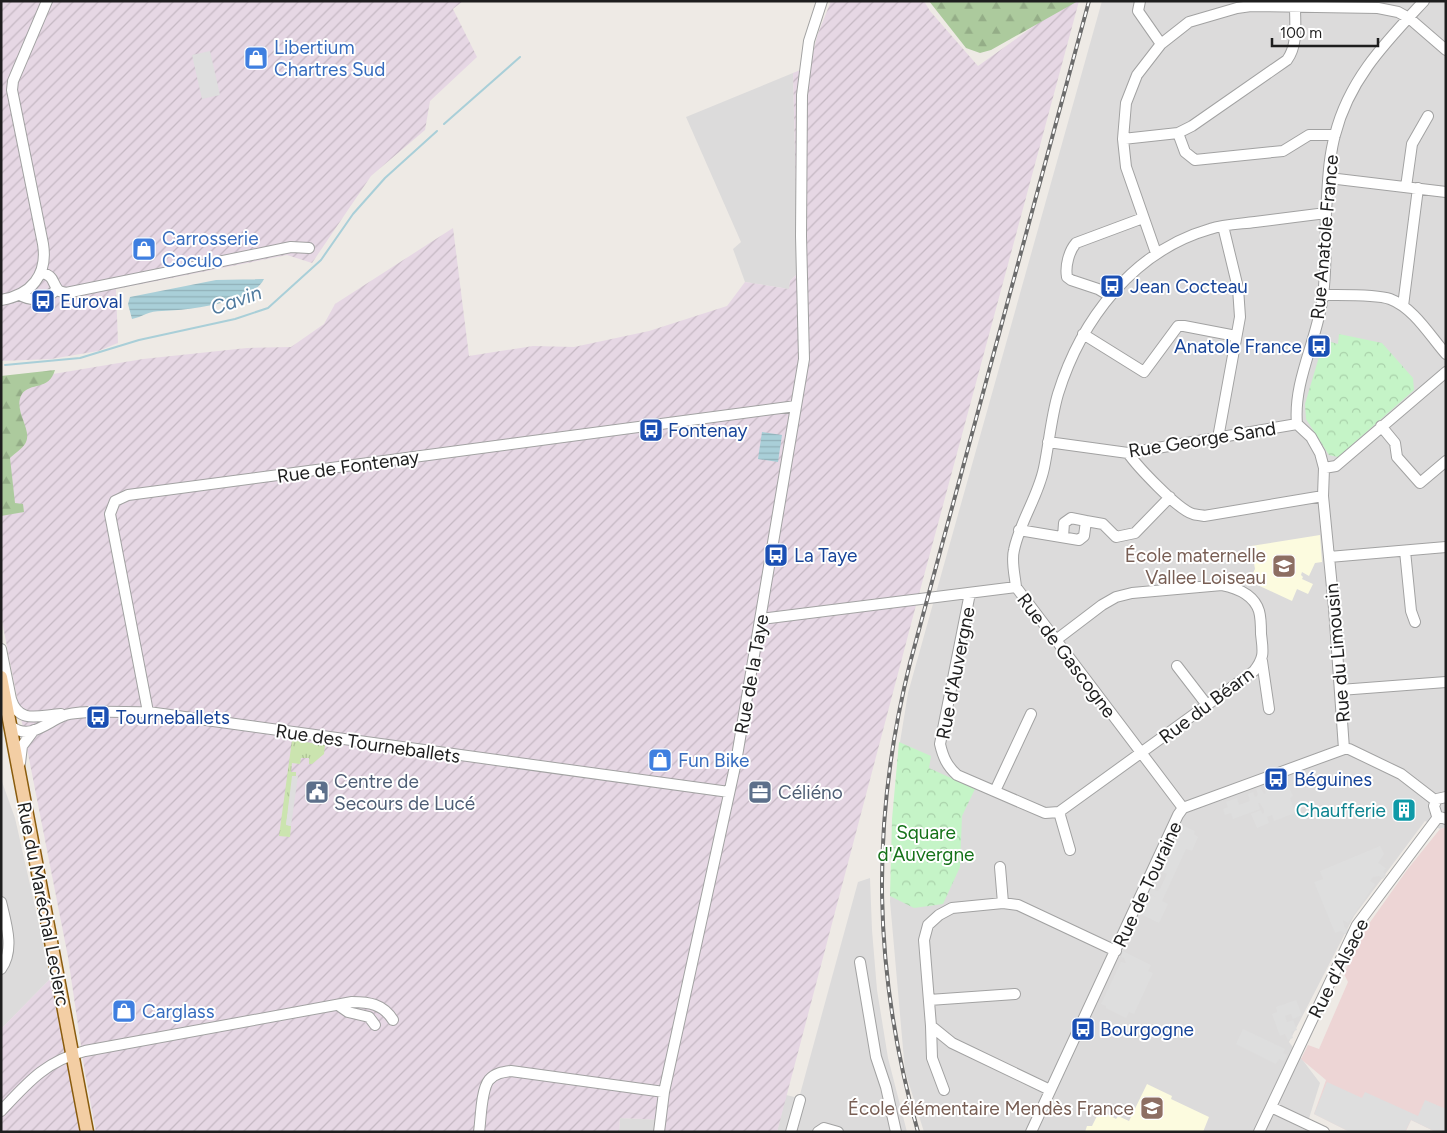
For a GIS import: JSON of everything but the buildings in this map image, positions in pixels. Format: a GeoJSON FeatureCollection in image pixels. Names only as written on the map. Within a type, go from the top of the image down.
{"type":"FeatureCollection","features":[{"type":"Feature","properties":{"kind":"main road","name":"Rue du Maréchal Leclerc"},"geometry":{"type":"LineString","coordinates":[[1,677],[87,1132]]}},
{"type":"Feature","properties":{"kind":"street"},"geometry":{"type":"LineString","coordinates":[[1,300],[20,295],[33,285],[41,272],[45,252],[12,90],[13,81],[47,1]]}},
{"type":"Feature","properties":{"kind":"street","name":"Rue de la Taye"},"geometry":{"type":"LineString","coordinates":[[659,1132],[664,1092],[736,762],[804,359],[801,236],[802,95],[809,41],[822,1]]}},
{"type":"Feature","properties":{"kind":"street"},"geometry":{"type":"LineString","coordinates":[[1140,1],[1138,11],[1161,44]]}},
{"type":"Feature","properties":{"kind":"street","name":"Rue Anatole France"},"geometry":{"type":"LineString","coordinates":[[1297,424],[1297,393],[1315,333],[1323,295],[1326,213],[1335,135],[1349,98],[1362,72],[1424,1]]}},
{"type":"Feature","properties":{"kind":"street"},"geometry":{"type":"LineString","coordinates":[[1156,253],[1126,167],[1123,139],[1126,103],[1137,75],[1161,44],[1190,22],[1250,4],[1378,8],[1391,6],[1409,18],[1446,50]]}},
{"type":"Feature","properties":{"kind":"street"},"geometry":{"type":"LineString","coordinates":[[1123,139],[1178,133],[1192,126],[1287,60],[1293,52],[1295,44],[1295,6]]}},
{"type":"Feature","properties":{"kind":"street"},"geometry":{"type":"LineString","coordinates":[[1406,187],[1412,144],[1428,116]]}},
{"type":"Feature","properties":{"kind":"street"},"geometry":{"type":"LineString","coordinates":[[1178,133],[1185,152],[1195,160],[1283,151],[1309,135],[1335,135]]}},
{"type":"Feature","properties":{"kind":"street"},"geometry":{"type":"LineString","coordinates":[[1329,178],[1446,192]]}},
{"type":"Feature","properties":{"kind":"street"},"geometry":{"type":"LineString","coordinates":[[1403,306],[1418,188]]}},
{"type":"Feature","properties":{"kind":"street"},"geometry":{"type":"LineString","coordinates":[[1016,587],[1013,552],[1020,530],[1041,482],[1058,396],[1065,374],[1084,334],[1110,296],[1144,262],[1156,253],[1192,234],[1223,226],[1326,213]]}},
{"type":"Feature","properties":{"kind":"street"},"geometry":{"type":"LineString","coordinates":[[1110,296],[1098,288],[1067,277],[1066,270],[1071,248],[1076,242],[1143,218]]}},
{"type":"Feature","properties":{"kind":"street"},"geometry":{"type":"LineString","coordinates":[[1218,438],[1240,317],[1240,302],[1223,226]]}},
{"type":"Feature","properties":{"kind":"street"},"geometry":{"type":"LineString","coordinates":[[41,272],[53,279],[56,289],[66,293],[291,247],[309,248]]}},
{"type":"Feature","properties":{"kind":"street"},"geometry":{"type":"LineString","coordinates":[[20,295],[28,299],[38,299],[48,296],[56,289]]}},
{"type":"Feature","properties":{"kind":"street"},"geometry":{"type":"LineString","coordinates":[[1323,295],[1389,299],[1403,306],[1414,316],[1446,354]]}},
{"type":"Feature","properties":{"kind":"street"},"geometry":{"type":"LineString","coordinates":[[1084,334],[1144,372],[1178,326],[1236,336]]}},
{"type":"Feature","properties":{"kind":"street"},"geometry":{"type":"LineString","coordinates":[[1324,468],[1336,466],[1446,372]]}},
{"type":"Feature","properties":{"kind":"street","name":"Rue de Fontenay"},"geometry":{"type":"LineString","coordinates":[[148,712],[110,514],[115,502],[128,494],[796,406]]}},
{"type":"Feature","properties":{"kind":"street"},"geometry":{"type":"LineString","coordinates":[[1297,424],[1311,437],[1320,453],[1324,468],[1323,496],[1329,557],[1446,547]]}},
{"type":"Feature","properties":{"kind":"street","name":"Rue George Sand"},"geometry":{"type":"LineString","coordinates":[[1048,442],[1128,453],[1297,424]]}},
{"type":"Feature","properties":{"kind":"street"},"geometry":{"type":"LineString","coordinates":[[1381,426],[1395,443],[1397,457],[1420,483],[1446,461]]}},
{"type":"Feature","properties":{"kind":"street"},"geometry":{"type":"LineString","coordinates":[[1128,453],[1137,467],[1181,508],[1192,514],[1204,516],[1323,496]]}},
{"type":"Feature","properties":{"kind":"street"},"geometry":{"type":"LineString","coordinates":[[1063,537],[1064,523],[1071,518],[1103,524],[1116,537],[1135,533],[1170,498]]}},
{"type":"Feature","properties":{"kind":"street"},"geometry":{"type":"LineString","coordinates":[[1020,530],[1079,540],[1084,536],[1086,521]]}},
{"type":"Feature","properties":{"kind":"street"},"geometry":{"type":"LineString","coordinates":[[1405,551],[1411,611],[1414,622]]}},
{"type":"Feature","properties":{"kind":"street","name":"Rue du Limousin"},"geometry":{"type":"LineString","coordinates":[[1329,557],[1344,749]]}},
{"type":"Feature","properties":{"kind":"street","name":"Rue du Béarn"},"geometry":{"type":"LineString","coordinates":[[1056,640],[1102,605],[1116,597],[1132,593],[1222,585],[1233,587],[1245,593],[1259,610],[1263,651],[1262,661],[1254,671],[1142,753]]}},
{"type":"Feature","properties":{"kind":"street","name":"Rue de Gascogne"},"geometry":{"type":"LineString","coordinates":[[761,619],[1016,587],[1182,808]]}},
{"type":"Feature","properties":{"kind":"street","name":"Rue d'Auvergne"},"geometry":{"type":"LineString","coordinates":[[970,593],[940,744],[943,756],[948,768],[957,775],[1045,813],[1059,812]]}},
{"type":"Feature","properties":{"kind":"street"},"geometry":{"type":"LineString","coordinates":[[1,649],[11,699],[19,714],[27,717],[64,715]]}},
{"type":"Feature","properties":{"kind":"street"},"geometry":{"type":"LineString","coordinates":[[1262,661],[1269,709]]}},
{"type":"Feature","properties":{"kind":"street"},"geometry":{"type":"LineString","coordinates":[[1177,666],[1207,705]]}},
{"type":"Feature","properties":{"kind":"street"},"geometry":{"type":"LineString","coordinates":[[1340,690],[1446,682]]}},
{"type":"Feature","properties":{"kind":"street","name":"Rue des Tourneballets"},"geometry":{"type":"LineString","coordinates":[[34,730],[64,715],[148,712],[729,792]]}},
{"type":"Feature","properties":{"kind":"street"},"geometry":{"type":"LineString","coordinates":[[995,791],[1030,714]]}},
{"type":"Feature","properties":{"kind":"street"},"geometry":{"type":"LineString","coordinates":[[11,726],[22,732],[34,730]]}},
{"type":"Feature","properties":{"kind":"street"},"geometry":{"type":"LineString","coordinates":[[20,771],[22,746],[34,730]]}},
{"type":"Feature","properties":{"kind":"street"},"geometry":{"type":"LineString","coordinates":[[1344,749],[1401,774],[1442,797],[1434,810],[1442,818]]}},
{"type":"Feature","properties":{"kind":"street","name":"Rue de Touraine"},"geometry":{"type":"LineString","coordinates":[[1031,1132],[1182,808],[1344,749]]}},
{"type":"Feature","properties":{"kind":"street"},"geometry":{"type":"LineString","coordinates":[[1070,850],[1059,812],[1142,753]]}},
{"type":"Feature","properties":{"kind":"street","name":"Rue d'Alsace"},"geometry":{"type":"LineString","coordinates":[[1259,1132],[1356,925],[1442,818]]}},
{"type":"Feature","properties":{"kind":"street"},"geometry":{"type":"LineString","coordinates":[[1000,867],[1003,903]]}},
{"type":"Feature","properties":{"kind":"street"},"geometry":{"type":"LineString","coordinates":[[1,902],[7,926],[8,950],[1,970]]}},
{"type":"Feature","properties":{"kind":"street"},"geometry":{"type":"LineString","coordinates":[[944,1090],[932,1058],[924,940],[928,926],[938,915],[952,908],[1003,903],[1018,906],[1116,951]]}},
{"type":"Feature","properties":{"kind":"street"},"geometry":{"type":"LineString","coordinates":[[860,962],[876,1057],[886,1087],[896,1132]]}},
{"type":"Feature","properties":{"kind":"street"},"geometry":{"type":"LineString","coordinates":[[929,1000],[1015,994]]}},
{"type":"Feature","properties":{"kind":"street"},"geometry":{"type":"LineString","coordinates":[[1,1111],[44,1068],[65,1056],[73,1054],[352,1002],[366,1002],[380,1006],[389,1013],[393,1020]]}},
{"type":"Feature","properties":{"kind":"street"},"geometry":{"type":"LineString","coordinates":[[338,1005],[348,1012],[369,1017],[375,1025]]}},
{"type":"Feature","properties":{"kind":"street"},"geometry":{"type":"LineString","coordinates":[[931,1026],[952,1042],[1050,1090]]}},
{"type":"Feature","properties":{"kind":"street"},"geometry":{"type":"LineString","coordinates":[[479,1132],[488,1081],[498,1073],[511,1071],[664,1092]]}},
{"type":"Feature","properties":{"kind":"street"},"geometry":{"type":"LineString","coordinates":[[791,1132],[800,1100]]}},
{"type":"Feature","properties":{"kind":"street"},"geometry":{"type":"LineString","coordinates":[[1271,1107],[1324,1132]]}},
{"type":"Feature","properties":{"kind":"street"},"geometry":{"type":"LineString","coordinates":[[818,1132],[824,1128],[838,1132]]}},
{"type":"Feature","properties":{"kind":"shaded area","name":"Euroval"},"geometry":{"type":"Polygon","coordinates":[[[1,1],[463,1],[453,9],[477,57],[430,101],[425,130],[371,176],[312,263],[287,255],[116,289],[118,343],[98,351],[51,359],[1,361],[1,1]]]}},
{"type":"Feature","properties":{"kind":"shaded area"},"geometry":{"type":"Polygon","coordinates":[[[831,1],[924,1],[930,11],[978,66],[1069,1],[1079,1],[915,609],[777,1132],[664,1132],[665,1120],[620,1118],[619,1132],[96,1132],[85,1073],[68,957],[1,616],[1,456],[23,379],[143,359],[247,348],[291,347],[324,324],[335,304],[453,228],[469,356],[533,346],[574,347],[649,331],[727,306],[745,282],[789,289],[790,281],[798,273],[793,73],[810,66],[817,36],[831,1]]]}},
{"type":"Feature","properties":{"kind":"shaded area"},"geometry":{"type":"Polygon","coordinates":[[[1102,1],[1446,1],[1446,827],[1440,829],[1425,821],[1354,916],[1289,1042],[1320,1083],[1306,1128],[1311,1132],[924,1132],[905,1071],[890,901],[900,742],[908,693],[1102,1]]]}},
{"type":"Feature","properties":{"kind":"shaded area"},"geometry":{"type":"Polygon","coordinates":[[[210,51],[220,95],[202,99],[192,55],[210,51]]]}},
{"type":"Feature","properties":{"kind":"shaded area"},"geometry":{"type":"Polygon","coordinates":[[[793,73],[798,273],[790,281],[789,289],[745,282],[733,249],[741,242],[686,117],[793,73]]]}},
{"type":"Feature","properties":{"kind":"shaded area","name":"École maternelle Vallee Loiseau"},"geometry":{"type":"Polygon","coordinates":[[[1320,535],[1322,562],[1315,563],[1309,576],[1302,572],[1301,575],[1302,579],[1313,584],[1308,594],[1297,589],[1292,601],[1249,581],[1255,569],[1251,546],[1320,535]]]}},
{"type":"Feature","properties":{"kind":"shaded area"},"geometry":{"type":"Polygon","coordinates":[[[292,776],[298,776],[291,826],[286,825],[292,776]]]}},
{"type":"Feature","properties":{"kind":"shaded area"},"geometry":{"type":"Polygon","coordinates":[[[1,779],[15,818],[51,978],[1,1029],[1,779]]]}},
{"type":"Feature","properties":{"kind":"shaded area"},"geometry":{"type":"Polygon","coordinates":[[[1286,780],[1293,796],[1290,798],[1295,813],[1274,821],[1272,815],[1267,817],[1269,823],[1257,828],[1251,814],[1261,810],[1262,814],[1264,813],[1260,803],[1258,803],[1260,809],[1233,819],[1231,813],[1225,815],[1223,809],[1228,807],[1226,802],[1237,798],[1239,805],[1250,801],[1248,794],[1253,792],[1255,797],[1257,796],[1256,789],[1260,787],[1264,794],[1266,793],[1264,788],[1286,780]]]}},
{"type":"Feature","properties":{"kind":"shaded area"},"geometry":{"type":"Polygon","coordinates":[[[1184,826],[1195,831],[1194,834],[1198,837],[1192,851],[1186,849],[1162,901],[1168,904],[1159,923],[1142,915],[1151,895],[1156,897],[1147,892],[1149,887],[1157,891],[1160,889],[1167,874],[1162,872],[1184,826]]]}},
{"type":"Feature","properties":{"kind":"shaded area"},"geometry":{"type":"Polygon","coordinates":[[[1446,827],[1446,1132],[1436,1132],[1411,1120],[1406,1131],[1350,1132],[1314,1114],[1326,1080],[1301,1059],[1308,1045],[1319,1049],[1348,982],[1344,974],[1361,935],[1407,870],[1440,829],[1446,827]]]}},
{"type":"Feature","properties":{"kind":"shaded area"},"geometry":{"type":"Polygon","coordinates":[[[1380,846],[1384,854],[1378,863],[1386,868],[1383,872],[1386,875],[1383,879],[1379,876],[1373,877],[1370,881],[1375,884],[1348,923],[1343,920],[1344,927],[1350,931],[1347,935],[1341,931],[1335,933],[1314,882],[1323,879],[1320,871],[1380,846]]]}},
{"type":"Feature","properties":{"kind":"shaded area"},"geometry":{"type":"Polygon","coordinates":[[[870,878],[877,990],[888,1058],[907,1132],[777,1132],[786,1095],[799,1098],[858,882],[870,878]]]}},
{"type":"Feature","properties":{"kind":"shaded area"},"geometry":{"type":"Polygon","coordinates":[[[1123,951],[1151,965],[1148,971],[1153,973],[1134,1014],[1129,1012],[1126,1018],[1101,1004],[1121,962],[1126,963],[1124,958],[1121,957],[1123,951]]]}},
{"type":"Feature","properties":{"kind":"shaded area"},"geometry":{"type":"Polygon","coordinates":[[[51,978],[81,1132],[1,1132],[1,1029],[51,978]]]}},
{"type":"Feature","properties":{"kind":"shaded area"},"geometry":{"type":"Polygon","coordinates":[[[1296,1000],[1302,1015],[1293,1019],[1291,1014],[1285,1016],[1287,1022],[1293,1020],[1297,1030],[1291,1032],[1293,1038],[1288,1040],[1285,1034],[1280,1036],[1272,1014],[1277,1012],[1276,1007],[1296,1000]]]}},
{"type":"Feature","properties":{"kind":"shaded area"},"geometry":{"type":"Polygon","coordinates":[[[1243,1029],[1285,1049],[1283,1053],[1287,1055],[1284,1061],[1279,1059],[1276,1064],[1236,1044],[1243,1029]]]}},
{"type":"Feature","properties":{"kind":"shaded area"},"geometry":{"type":"Polygon","coordinates":[[[1327,1082],[1362,1098],[1365,1092],[1418,1116],[1425,1100],[1446,1109],[1446,1132],[1436,1132],[1411,1120],[1405,1132],[1388,1130],[1388,1132],[1350,1132],[1314,1114],[1327,1082]]]}},
{"type":"Feature","properties":{"kind":"shaded area","name":"École élémentaire Mendès France"},"geometry":{"type":"Polygon","coordinates":[[[1147,1084],[1172,1096],[1171,1099],[1209,1117],[1203,1132],[1085,1132],[1087,1126],[1092,1126],[1100,1110],[1116,1119],[1118,1116],[1129,1121],[1147,1084]]]}},
{"type":"Feature","properties":{"kind":"shaded area"},"geometry":{"type":"Polygon","coordinates":[[[620,1118],[665,1120],[664,1132],[619,1132],[620,1118]]]}},
{"type":"Feature","properties":{"kind":"green space"},"geometry":{"type":"Polygon","coordinates":[[[929,1],[1078,1],[991,50],[980,53],[966,48],[929,1]]]}},
{"type":"Feature","properties":{"kind":"green space"},"geometry":{"type":"Polygon","coordinates":[[[1339,334],[1382,343],[1413,378],[1414,390],[1338,457],[1329,455],[1306,419],[1305,404],[1324,340],[1338,344],[1339,334]]]}},
{"type":"Feature","properties":{"kind":"green space"},"geometry":{"type":"Polygon","coordinates":[[[55,370],[52,377],[44,384],[25,390],[22,394],[20,407],[27,438],[24,446],[10,458],[15,503],[23,504],[24,512],[1,516],[1,376],[55,370]]]}},
{"type":"Feature","properties":{"kind":"green space"},"geometry":{"type":"Polygon","coordinates":[[[292,740],[325,745],[324,754],[312,764],[309,764],[309,758],[301,758],[300,764],[292,763],[291,772],[296,772],[296,776],[293,776],[286,825],[291,826],[290,837],[279,836],[292,740]]]}},
{"type":"Feature","properties":{"kind":"green space","name":"Square d'Auvergne"},"geometry":{"type":"Polygon","coordinates":[[[899,742],[931,756],[929,768],[975,789],[962,816],[960,867],[943,904],[914,908],[890,896],[892,819],[899,742]]]}},
{"type":"Feature","properties":{"kind":"water"},"geometry":{"type":"Polygon","coordinates":[[[264,279],[258,287],[249,293],[212,305],[153,312],[132,319],[128,304],[130,297],[216,280],[264,279]]]}},
{"type":"Feature","properties":{"kind":"water"},"geometry":{"type":"Polygon","coordinates":[[[762,432],[782,435],[778,462],[758,459],[762,432]]]}},
{"type":"Feature","properties":{"kind":"waterway","name":"Cavin"},"geometry":{"type":"LineString","coordinates":[[444,124],[520,57]]}},
{"type":"Feature","properties":{"kind":"waterway","name":"Cavin"},"geometry":{"type":"LineString","coordinates":[[5,365],[80,358],[139,340],[235,319],[268,308],[321,260],[353,214],[385,178],[437,131]]}},
{"type":"Feature","properties":{"kind":"railway"},"geometry":{"type":"LineString","coordinates":[[918,1132],[903,1073],[892,1014],[885,956],[882,898],[883,840],[888,782],[897,723],[910,663],[1089,1]]}},
{"type":"Feature","properties":{"kind":"place","name":"Libertium Chartres Sud"},"geometry":{"type":"Point","coordinates":[256,58]}},
{"type":"Feature","properties":{"kind":"place","name":"Carrosserie Coculo"},"geometry":{"type":"Point","coordinates":[144,249]}},
{"type":"Feature","properties":{"kind":"place","name":"Jean Cocteau"},"geometry":{"type":"Point","coordinates":[1112,286]}},
{"type":"Feature","properties":{"kind":"place","name":"Euroval"},"geometry":{"type":"Point","coordinates":[43,301]}},
{"type":"Feature","properties":{"kind":"place","name":"Anatole France"},"geometry":{"type":"Point","coordinates":[1319,346]}},
{"type":"Feature","properties":{"kind":"place","name":"Fontenay"},"geometry":{"type":"Point","coordinates":[651,430]}},
{"type":"Feature","properties":{"kind":"place","name":"La Taye"},"geometry":{"type":"Point","coordinates":[776,555]}},
{"type":"Feature","properties":{"kind":"place","name":"École maternelle Vallee Loiseau"},"geometry":{"type":"Point","coordinates":[1284,566]}},
{"type":"Feature","properties":{"kind":"place","name":"Tourneballets"},"geometry":{"type":"Point","coordinates":[98,717]}},
{"type":"Feature","properties":{"kind":"place","name":"Fun Bike"},"geometry":{"type":"Point","coordinates":[660,760]}},
{"type":"Feature","properties":{"kind":"place","name":"Béguines"},"geometry":{"type":"Point","coordinates":[1276,779]}},
{"type":"Feature","properties":{"kind":"place","name":"Centre de Secours de Lucé"},"geometry":{"type":"Point","coordinates":[317,792]}},
{"type":"Feature","properties":{"kind":"place","name":"Céliéno"},"geometry":{"type":"Point","coordinates":[760,792]}},
{"type":"Feature","properties":{"kind":"place","name":"Chaufferie"},"geometry":{"type":"Point","coordinates":[1404,810]}},
{"type":"Feature","properties":{"kind":"place","name":"Carglass"},"geometry":{"type":"Point","coordinates":[124,1011]}},
{"type":"Feature","properties":{"kind":"place","name":"Bourgogne"},"geometry":{"type":"Point","coordinates":[1083,1029]}},
{"type":"Feature","properties":{"kind":"place","name":"École élémentaire Mendès France"},"geometry":{"type":"Point","coordinates":[1152,1108]}}]}
